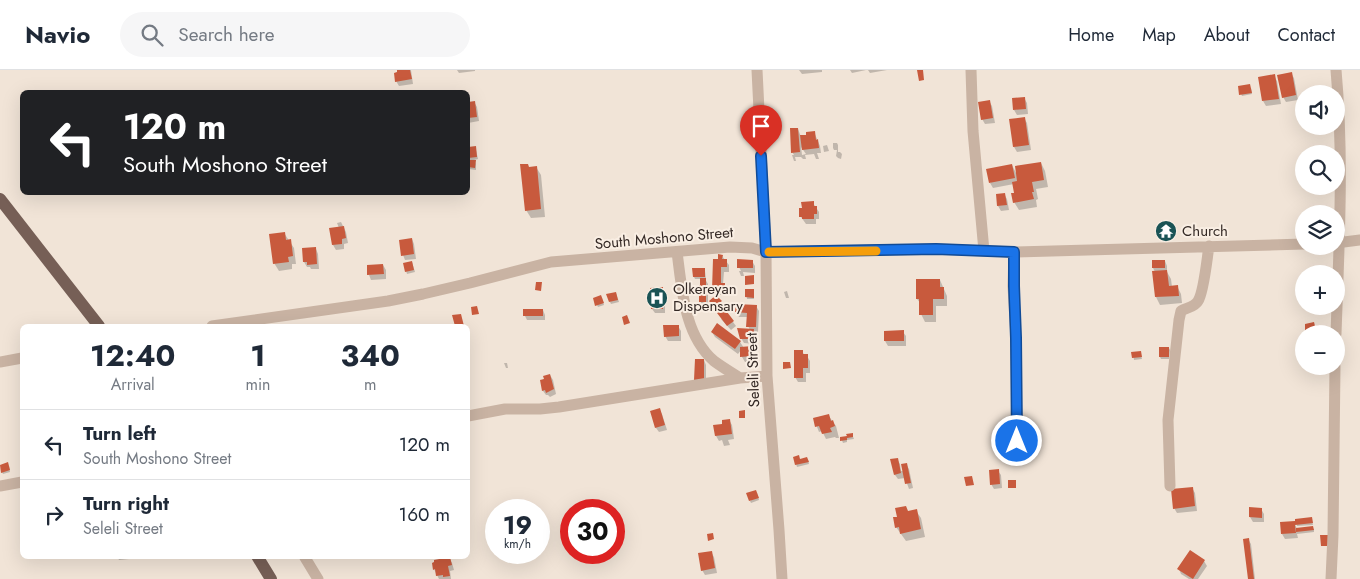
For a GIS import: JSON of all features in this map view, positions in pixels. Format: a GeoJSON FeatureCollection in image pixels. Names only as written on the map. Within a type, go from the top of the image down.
{"type":"FeatureCollection","features":[{"type":"Feature","properties":{"kind":"main road"},"geometry":{"type":"LineString","coordinates":[[0,198],[96,324]]}},
{"type":"Feature","properties":{"kind":"main road"},"geometry":{"type":"LineString","coordinates":[[259,559],[271,579]]}},
{"type":"Feature","properties":{"kind":"street","name":"Seleli Street"},"geometry":{"type":"LineString","coordinates":[[757,70],[766,252],[767,376],[782,579]]}},
{"type":"Feature","properties":{"kind":"street"},"geometry":{"type":"LineString","coordinates":[[970,70],[973,131],[984,251]]}},
{"type":"Feature","properties":{"kind":"street"},"geometry":{"type":"LineString","coordinates":[[1336,70],[1341,157],[1340,205]]}},
{"type":"Feature","properties":{"kind":"street"},"geometry":{"type":"LineString","coordinates":[[1345,242],[1360,240]]}},
{"type":"Feature","properties":{"kind":"street","name":"South Moshono Street"},"geometry":{"type":"LineString","coordinates":[[226,324],[415,296],[470,284],[551,262],[742,247],[766,252],[936,249],[1014,252],[1295,244]]}},
{"type":"Feature","properties":{"kind":"street"},"geometry":{"type":"LineString","coordinates":[[1170,486],[1168,420],[1178,320],[1181,311],[1196,304],[1198,301],[1209,246]]}},
{"type":"Feature","properties":{"kind":"street"},"geometry":{"type":"LineString","coordinates":[[677,252],[684,304],[700,345],[713,360],[740,378]]}},
{"type":"Feature","properties":{"kind":"street"},"geometry":{"type":"LineString","coordinates":[[1014,252],[1017,441]]}},
{"type":"Feature","properties":{"kind":"street"},"geometry":{"type":"LineString","coordinates":[[1336,325],[1337,255]]}},
{"type":"Feature","properties":{"kind":"street"},"geometry":{"type":"LineString","coordinates":[[0,362],[20,358]]}},
{"type":"Feature","properties":{"kind":"street"},"geometry":{"type":"LineString","coordinates":[[1331,579],[1335,375]]}},
{"type":"Feature","properties":{"kind":"street"},"geometry":{"type":"LineString","coordinates":[[470,416],[505,409],[559,408],[740,378],[767,376]]}},
{"type":"Feature","properties":{"kind":"street"},"geometry":{"type":"LineString","coordinates":[[0,486],[20,482]]}},
{"type":"Feature","properties":{"kind":"street"},"geometry":{"type":"LineString","coordinates":[[306,559],[318,579]]}},
{"type":"Feature","properties":{"kind":"building"},"geometry":{"type":"Polygon","coordinates":[[[397,70],[410,70],[412,79],[395,82],[394,73],[397,70]]]}},
{"type":"Feature","properties":{"kind":"building"},"geometry":{"type":"Polygon","coordinates":[[[917,70],[923,70],[924,80],[919,81],[917,70]]]}},
{"type":"Feature","properties":{"kind":"building"},"geometry":{"type":"Polygon","coordinates":[[[1292,72],[1295,95],[1282,98],[1277,75],[1292,72]]]}},
{"type":"Feature","properties":{"kind":"building"},"geometry":{"type":"Polygon","coordinates":[[[1275,74],[1279,99],[1262,101],[1258,77],[1275,74]]]}},
{"type":"Feature","properties":{"kind":"building"},"geometry":{"type":"Polygon","coordinates":[[[1250,84],[1252,93],[1239,95],[1238,86],[1250,84]]]}},
{"type":"Feature","properties":{"kind":"building"},"geometry":{"type":"Polygon","coordinates":[[[1025,97],[1026,109],[1013,110],[1012,98],[1025,97]]]}},
{"type":"Feature","properties":{"kind":"building"},"geometry":{"type":"Polygon","coordinates":[[[990,100],[993,118],[981,120],[978,102],[990,100]]]}},
{"type":"Feature","properties":{"kind":"building"},"geometry":{"type":"Polygon","coordinates":[[[475,101],[477,117],[470,118],[470,102],[475,101]]]}},
{"type":"Feature","properties":{"kind":"building"},"geometry":{"type":"Polygon","coordinates":[[[1025,117],[1029,145],[1013,147],[1009,119],[1025,117]]]}},
{"type":"Feature","properties":{"kind":"building"},"geometry":{"type":"Polygon","coordinates":[[[790,128],[798,128],[800,152],[791,153],[790,128]]]}},
{"type":"Feature","properties":{"kind":"building"},"geometry":{"type":"Polygon","coordinates":[[[815,131],[819,148],[802,150],[800,135],[806,135],[806,132],[815,131]]]}},
{"type":"Feature","properties":{"kind":"building"},"geometry":{"type":"Polygon","coordinates":[[[476,146],[477,157],[470,158],[470,147],[476,146]]]}},
{"type":"Feature","properties":{"kind":"building"},"geometry":{"type":"Polygon","coordinates":[[[470,160],[476,160],[475,168],[470,167],[470,160]]]}},
{"type":"Feature","properties":{"kind":"building"},"geometry":{"type":"Polygon","coordinates":[[[1041,162],[1044,180],[1032,182],[1034,199],[1013,203],[1011,193],[1014,193],[1012,182],[1017,181],[1015,166],[1041,162]]]}},
{"type":"Feature","properties":{"kind":"building"},"geometry":{"type":"Polygon","coordinates":[[[520,164],[528,164],[529,167],[537,166],[541,209],[525,211],[520,164]]]}},
{"type":"Feature","properties":{"kind":"building"},"geometry":{"type":"Polygon","coordinates":[[[1012,164],[1015,178],[989,183],[986,169],[1012,164]]]}},
{"type":"Feature","properties":{"kind":"building"},"geometry":{"type":"Polygon","coordinates":[[[1005,193],[1007,205],[997,206],[996,194],[1005,193]]]}},
{"type":"Feature","properties":{"kind":"building"},"geometry":{"type":"Polygon","coordinates":[[[814,201],[814,206],[817,206],[817,214],[814,214],[814,219],[802,219],[802,217],[799,217],[799,208],[802,208],[801,202],[814,201]]]}},
{"type":"Feature","properties":{"kind":"building"},"geometry":{"type":"Polygon","coordinates":[[[344,226],[346,238],[342,239],[342,244],[332,245],[329,228],[344,226]]]}},
{"type":"Feature","properties":{"kind":"building"},"geometry":{"type":"Polygon","coordinates":[[[285,232],[286,240],[291,239],[293,256],[288,257],[289,262],[273,264],[269,234],[285,232]]]}},
{"type":"Feature","properties":{"kind":"building"},"geometry":{"type":"Polygon","coordinates":[[[412,238],[414,254],[401,256],[399,240],[412,238]]]}},
{"type":"Feature","properties":{"kind":"building"},"geometry":{"type":"Polygon","coordinates":[[[316,247],[317,264],[307,265],[307,262],[303,262],[302,248],[316,247]]]}},
{"type":"Feature","properties":{"kind":"building"},"geometry":{"type":"Polygon","coordinates":[[[718,254],[723,255],[722,259],[727,259],[727,267],[721,267],[721,283],[725,283],[725,290],[712,290],[713,259],[718,259],[718,254]]]}},
{"type":"Feature","properties":{"kind":"building"},"geometry":{"type":"Polygon","coordinates":[[[737,259],[753,260],[753,268],[737,268],[737,259]]]}},
{"type":"Feature","properties":{"kind":"building"},"geometry":{"type":"Polygon","coordinates":[[[1152,260],[1165,260],[1165,268],[1152,268],[1152,260]]]}},
{"type":"Feature","properties":{"kind":"building"},"geometry":{"type":"Polygon","coordinates":[[[412,261],[414,270],[405,272],[403,263],[412,261]]]}},
{"type":"Feature","properties":{"kind":"building"},"geometry":{"type":"Polygon","coordinates":[[[383,264],[384,274],[367,275],[367,265],[383,264]]]}},
{"type":"Feature","properties":{"kind":"building"},"geometry":{"type":"Polygon","coordinates":[[[692,268],[705,268],[705,277],[693,277],[692,268]]]}},
{"type":"Feature","properties":{"kind":"building"},"geometry":{"type":"Polygon","coordinates":[[[1167,270],[1169,286],[1178,285],[1179,296],[1155,297],[1152,271],[1167,270]]]}},
{"type":"Feature","properties":{"kind":"building"},"geometry":{"type":"Polygon","coordinates":[[[754,275],[754,284],[745,285],[745,276],[754,275]]]}},
{"type":"Feature","properties":{"kind":"building"},"geometry":{"type":"Polygon","coordinates":[[[700,278],[706,278],[706,302],[699,302],[700,278]]]}},
{"type":"Feature","properties":{"kind":"building"},"geometry":{"type":"Polygon","coordinates":[[[916,279],[940,279],[940,287],[944,287],[944,299],[933,299],[933,315],[919,315],[919,299],[916,299],[916,279]]]}},
{"type":"Feature","properties":{"kind":"building"},"geometry":{"type":"Polygon","coordinates":[[[536,282],[542,282],[541,291],[535,290],[536,282]]]}},
{"type":"Feature","properties":{"kind":"building","name":"Olkereyan Dispensary"},"geometry":{"type":"Polygon","coordinates":[[[663,287],[663,309],[651,309],[650,288],[663,287]]]}},
{"type":"Feature","properties":{"kind":"building"},"geometry":{"type":"Polygon","coordinates":[[[745,289],[754,289],[754,298],[745,297],[745,289]]]}},
{"type":"Feature","properties":{"kind":"building"},"geometry":{"type":"Polygon","coordinates":[[[616,292],[618,300],[609,302],[606,294],[616,292]]]}},
{"type":"Feature","properties":{"kind":"building"},"geometry":{"type":"Polygon","coordinates":[[[601,295],[604,303],[595,306],[593,298],[601,295]]]}},
{"type":"Feature","properties":{"kind":"building"},"geometry":{"type":"Polygon","coordinates":[[[716,295],[722,301],[714,307],[709,301],[716,295]]]}},
{"type":"Feature","properties":{"kind":"building"},"geometry":{"type":"Polygon","coordinates":[[[736,304],[757,305],[756,327],[746,327],[747,313],[735,312],[736,304]]]}},
{"type":"Feature","properties":{"kind":"building"},"geometry":{"type":"Polygon","coordinates":[[[477,306],[479,314],[472,315],[471,307],[477,306]]]}},
{"type":"Feature","properties":{"kind":"building"},"geometry":{"type":"Polygon","coordinates":[[[724,308],[734,321],[727,326],[717,313],[724,308]]]}},
{"type":"Feature","properties":{"kind":"building"},"geometry":{"type":"Polygon","coordinates":[[[523,309],[543,309],[543,316],[523,316],[523,309]]]}},
{"type":"Feature","properties":{"kind":"building"},"geometry":{"type":"Polygon","coordinates":[[[461,314],[464,324],[454,324],[452,315],[461,314]]]}},
{"type":"Feature","properties":{"kind":"building"},"geometry":{"type":"Polygon","coordinates":[[[627,315],[630,323],[624,325],[622,317],[627,315]]]}},
{"type":"Feature","properties":{"kind":"building"},"geometry":{"type":"Polygon","coordinates":[[[1314,322],[1315,325],[1305,325],[1314,322]]]}},
{"type":"Feature","properties":{"kind":"building"},"geometry":{"type":"Polygon","coordinates":[[[717,323],[741,341],[735,349],[711,332],[717,323]]]}},
{"type":"Feature","properties":{"kind":"building"},"geometry":{"type":"Polygon","coordinates":[[[663,325],[679,325],[679,336],[664,337],[663,325]]]}},
{"type":"Feature","properties":{"kind":"building"},"geometry":{"type":"Polygon","coordinates":[[[737,328],[754,329],[753,339],[740,339],[737,328]]]}},
{"type":"Feature","properties":{"kind":"building"},"geometry":{"type":"Polygon","coordinates":[[[904,330],[904,341],[884,341],[884,331],[904,330]]]}},
{"type":"Feature","properties":{"kind":"building"},"geometry":{"type":"Polygon","coordinates":[[[753,346],[753,356],[740,357],[740,347],[753,346]]]}},
{"type":"Feature","properties":{"kind":"building"},"geometry":{"type":"Polygon","coordinates":[[[1159,347],[1169,347],[1169,357],[1159,357],[1159,347]]]}},
{"type":"Feature","properties":{"kind":"building"},"geometry":{"type":"Polygon","coordinates":[[[794,350],[803,350],[803,354],[808,354],[808,368],[803,368],[803,378],[794,378],[794,350]]]}},
{"type":"Feature","properties":{"kind":"building"},"geometry":{"type":"Polygon","coordinates":[[[1141,351],[1142,357],[1132,358],[1131,352],[1141,351]]]}},
{"type":"Feature","properties":{"kind":"building"},"geometry":{"type":"Polygon","coordinates":[[[695,359],[704,359],[704,380],[694,380],[695,359]]]}},
{"type":"Feature","properties":{"kind":"building"},"geometry":{"type":"Polygon","coordinates":[[[783,362],[790,362],[791,368],[783,369],[783,362]]]}},
{"type":"Feature","properties":{"kind":"building"},"geometry":{"type":"Polygon","coordinates":[[[550,374],[554,389],[546,393],[545,390],[542,391],[540,380],[544,379],[543,376],[550,374]]]}},
{"type":"Feature","properties":{"kind":"building"},"geometry":{"type":"Polygon","coordinates":[[[660,408],[665,425],[655,428],[650,411],[660,408]]]}},
{"type":"Feature","properties":{"kind":"building"},"geometry":{"type":"Polygon","coordinates":[[[745,410],[745,418],[739,418],[739,411],[745,410]]]}},
{"type":"Feature","properties":{"kind":"building"},"geometry":{"type":"Polygon","coordinates":[[[829,414],[835,426],[830,428],[832,432],[822,434],[819,426],[815,427],[813,418],[829,414]]]}},
{"type":"Feature","properties":{"kind":"building"},"geometry":{"type":"Polygon","coordinates":[[[730,419],[732,434],[715,436],[713,425],[722,424],[722,420],[730,419]]]}},
{"type":"Feature","properties":{"kind":"building"},"geometry":{"type":"Polygon","coordinates":[[[853,433],[853,437],[840,441],[840,437],[853,433]]]}},
{"type":"Feature","properties":{"kind":"building"},"geometry":{"type":"Polygon","coordinates":[[[799,455],[800,459],[807,457],[809,462],[795,465],[793,457],[799,455]]]}},
{"type":"Feature","properties":{"kind":"building"},"geometry":{"type":"Polygon","coordinates":[[[898,458],[901,473],[894,475],[890,459],[898,458]]]}},
{"type":"Feature","properties":{"kind":"building"},"geometry":{"type":"Polygon","coordinates":[[[8,462],[10,470],[1,473],[0,465],[8,462]]]}},
{"type":"Feature","properties":{"kind":"building"},"geometry":{"type":"Polygon","coordinates":[[[907,463],[911,483],[905,484],[901,464],[907,463]]]}},
{"type":"Feature","properties":{"kind":"building"},"geometry":{"type":"Polygon","coordinates":[[[999,469],[1000,484],[990,485],[989,470],[999,469]]]}},
{"type":"Feature","properties":{"kind":"building"},"geometry":{"type":"Polygon","coordinates":[[[972,476],[974,485],[966,486],[964,477],[972,476]]]}},
{"type":"Feature","properties":{"kind":"building"},"geometry":{"type":"Polygon","coordinates":[[[1008,480],[1016,480],[1016,488],[1008,488],[1008,480]]]}},
{"type":"Feature","properties":{"kind":"building"},"geometry":{"type":"Polygon","coordinates":[[[1193,487],[1195,506],[1173,509],[1171,489],[1193,487]]]}},
{"type":"Feature","properties":{"kind":"building"},"geometry":{"type":"Polygon","coordinates":[[[756,490],[759,498],[749,501],[746,493],[756,490]]]}},
{"type":"Feature","properties":{"kind":"building"},"geometry":{"type":"Polygon","coordinates":[[[906,506],[908,511],[917,509],[921,529],[900,534],[899,527],[895,528],[893,517],[897,517],[895,508],[906,506]]]}},
{"type":"Feature","properties":{"kind":"building"},"geometry":{"type":"Polygon","coordinates":[[[1249,507],[1262,508],[1262,518],[1249,517],[1249,507]]]}},
{"type":"Feature","properties":{"kind":"building"},"geometry":{"type":"Polygon","coordinates":[[[1312,517],[1313,523],[1295,525],[1296,533],[1281,534],[1280,522],[1312,517]]]}},
{"type":"Feature","properties":{"kind":"building"},"geometry":{"type":"Polygon","coordinates":[[[1313,526],[1314,530],[1296,532],[1296,528],[1313,526]]]}},
{"type":"Feature","properties":{"kind":"building"},"geometry":{"type":"Polygon","coordinates":[[[713,533],[714,539],[708,541],[707,534],[713,533]]]}},
{"type":"Feature","properties":{"kind":"building"},"geometry":{"type":"Polygon","coordinates":[[[1320,535],[1328,535],[1329,546],[1321,546],[1320,535]]]}},
{"type":"Feature","properties":{"kind":"building"},"geometry":{"type":"Polygon","coordinates":[[[1249,538],[1254,579],[1248,579],[1243,539],[1249,538]]]}},
{"type":"Feature","properties":{"kind":"building"},"geometry":{"type":"Polygon","coordinates":[[[1190,550],[1205,560],[1193,579],[1177,569],[1190,550]]]}},
{"type":"Feature","properties":{"kind":"building"},"geometry":{"type":"Polygon","coordinates":[[[712,551],[715,568],[701,571],[698,553],[712,551]]]}},
{"type":"Feature","properties":{"kind":"building"},"geometry":{"type":"Polygon","coordinates":[[[450,559],[452,565],[448,566],[450,576],[436,576],[432,563],[434,560],[450,559]]]}},
{"type":"Feature","properties":{"kind":"slow traffic"},"geometry":{"type":"LineString","coordinates":[[769,252],[876,251]]}},
{"type":"Feature","properties":{"kind":"place","name":"Church"},"geometry":{"type":"Point","coordinates":[1166,231]}},
{"type":"Feature","properties":{"kind":"place","name":"Olkereyan Dispensary"},"geometry":{"type":"Point","coordinates":[657,298]}},
{"type":"Feature","properties":{"kind":"route"},"geometry":{"type":"LineString","coordinates":[[761,156],[766,252],[936,249],[1014,252],[1017,441]]}}]}
